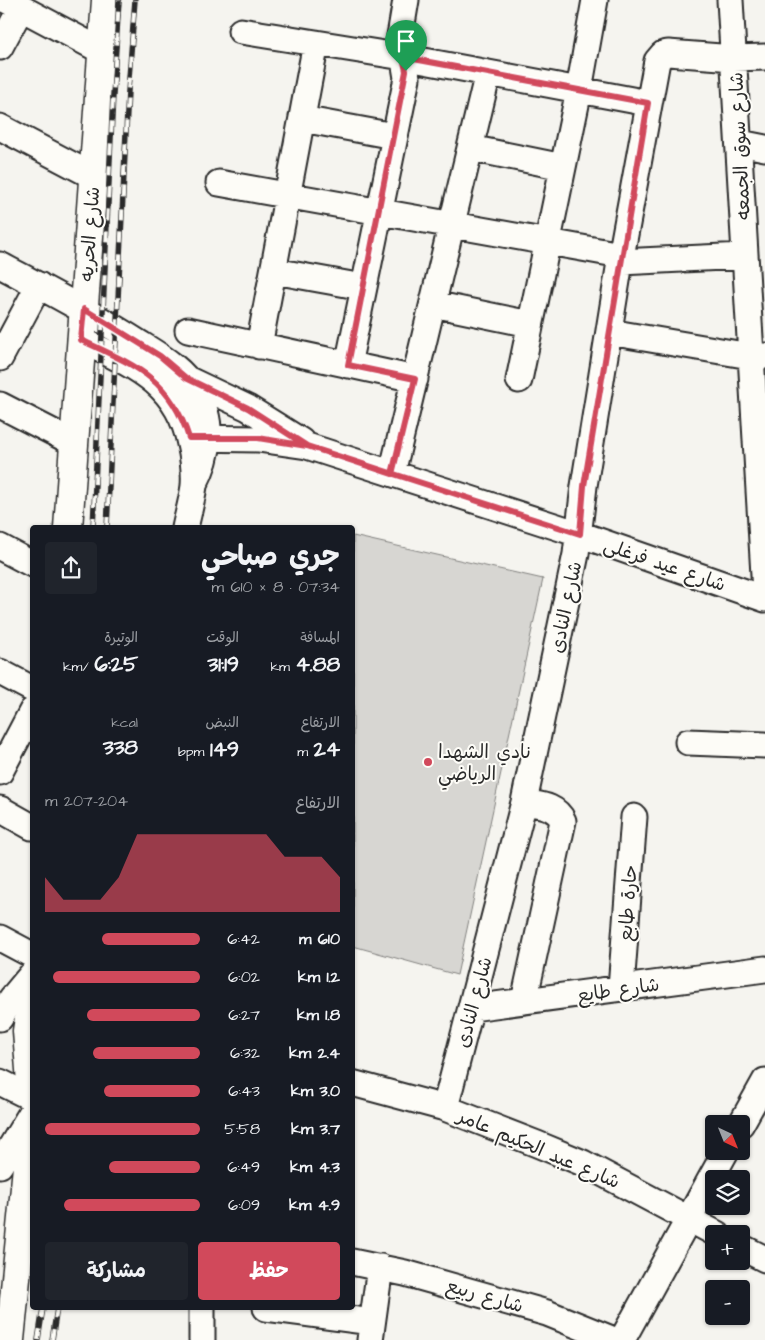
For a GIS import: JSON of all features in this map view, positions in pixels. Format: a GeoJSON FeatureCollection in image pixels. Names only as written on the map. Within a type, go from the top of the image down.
{"type":"FeatureCollection","features":[{"type":"Feature","properties":{"kind":"main road","name":"شارع الحريه"},"geometry":{"type":"LineString","coordinates":[[68,525],[106,0]]}},
{"type":"Feature","properties":{"kind":"main road"},"geometry":{"type":"LineString","coordinates":[[30,1012],[27,1031],[30,1064]]}},
{"type":"Feature","properties":{"kind":"main road"},"geometry":{"type":"LineString","coordinates":[[10,1340],[30,1135]]}},
{"type":"Feature","properties":{"kind":"street"},"geometry":{"type":"LineString","coordinates":[[348,365],[406,78],[400,36],[406,0]]}},
{"type":"Feature","properties":{"kind":"street"},"geometry":{"type":"LineString","coordinates":[[519,380],[579,90],[594,0]]}},
{"type":"Feature","properties":{"kind":"street","name":"شارع سوق الجمعه"},"geometry":{"type":"LineString","coordinates":[[730,0],[740,143],[744,256],[757,356],[765,592]]}},
{"type":"Feature","properties":{"kind":"street"},"geometry":{"type":"LineString","coordinates":[[0,47],[13,4],[102,51]]}},
{"type":"Feature","properties":{"kind":"street"},"geometry":{"type":"LineString","coordinates":[[241,31],[488,72],[648,103]]}},
{"type":"Feature","properties":{"kind":"street"},"geometry":{"type":"LineString","coordinates":[[259,346],[316,43]]}},
{"type":"Feature","properties":{"kind":"street","name":"شارع النادى"},"geometry":{"type":"LineString","coordinates":[[445,1108],[524,802],[580,534],[584,486],[609,332],[648,103],[657,61],[663,54],[734,58]]}},
{"type":"Feature","properties":{"kind":"street"},"geometry":{"type":"LineString","coordinates":[[734,58],[765,57]]}},
{"type":"Feature","properties":{"kind":"street"},"geometry":{"type":"LineString","coordinates":[[392,474],[488,72]]}},
{"type":"Feature","properties":{"kind":"street"},"geometry":{"type":"LineString","coordinates":[[302,119],[394,136]]}},
{"type":"Feature","properties":{"kind":"street"},"geometry":{"type":"LineString","coordinates":[[0,127],[93,176]]}},
{"type":"Feature","properties":{"kind":"street"},"geometry":{"type":"LineString","coordinates":[[740,143],[765,148]]}},
{"type":"Feature","properties":{"kind":"street"},"geometry":{"type":"LineString","coordinates":[[470,148],[563,167]]}},
{"type":"Feature","properties":{"kind":"street"},"geometry":{"type":"LineString","coordinates":[[219,183],[547,243],[621,259],[744,256]]}},
{"type":"Feature","properties":{"kind":"street"},"geometry":{"type":"LineString","coordinates":[[0,265],[84,309],[160,356],[186,378],[196,391],[204,408],[194,485],[186,525]]}},
{"type":"Feature","properties":{"kind":"street"},"geometry":{"type":"LineString","coordinates":[[274,271],[364,287]]}},
{"type":"Feature","properties":{"kind":"street"},"geometry":{"type":"LineString","coordinates":[[0,358],[38,285]]}},
{"type":"Feature","properties":{"kind":"street"},"geometry":{"type":"LineString","coordinates":[[433,304],[530,324]]}},
{"type":"Feature","properties":{"kind":"street"},"geometry":{"type":"LineString","coordinates":[[188,330],[415,379]]}},
{"type":"Feature","properties":{"kind":"street"},"geometry":{"type":"LineString","coordinates":[[609,332],[757,356]]}},
{"type":"Feature","properties":{"kind":"street"},"geometry":{"type":"LineString","coordinates":[[81,340],[136,368],[164,389],[199,437]]}},
{"type":"Feature","properties":{"kind":"street","name":"شارع عيد فرغلى"},"geometry":{"type":"LineString","coordinates":[[186,378],[248,408],[307,446]]}},
{"type":"Feature","properties":{"kind":"street"},"geometry":{"type":"LineString","coordinates":[[0,404],[74,443]]}},
{"type":"Feature","properties":{"kind":"street","name":"شارع عيد فرغلى"},"geometry":{"type":"LineString","coordinates":[[199,437],[258,438],[307,446],[580,534],[765,599]]}},
{"type":"Feature","properties":{"kind":"street"},"geometry":{"type":"LineString","coordinates":[[2,554],[30,563]]}},
{"type":"Feature","properties":{"kind":"street"},"geometry":{"type":"LineString","coordinates":[[0,672],[30,688]]}},
{"type":"Feature","properties":{"kind":"street"},"geometry":{"type":"LineString","coordinates":[[0,772],[30,715]]}},
{"type":"Feature","properties":{"kind":"street"},"geometry":{"type":"LineString","coordinates":[[688,742],[765,744]]}},
{"type":"Feature","properties":{"kind":"street"},"geometry":{"type":"LineString","coordinates":[[524,802],[550,807],[556,810],[563,820],[524,1001]]}},
{"type":"Feature","properties":{"kind":"street"},"geometry":{"type":"LineString","coordinates":[[0,809],[30,826]]}},
{"type":"Feature","properties":{"kind":"street","name":"حارة طابع"},"geometry":{"type":"LineString","coordinates":[[621,988],[634,817]]}},
{"type":"Feature","properties":{"kind":"street"},"geometry":{"type":"LineString","coordinates":[[0,938],[30,954]]}},
{"type":"Feature","properties":{"kind":"street","name":"شارع طايع"},"geometry":{"type":"LineString","coordinates":[[472,1008],[765,969]]}},
{"type":"Feature","properties":{"kind":"street"},"geometry":{"type":"LineString","coordinates":[[0,1018],[12,998],[30,976]]}},
{"type":"Feature","properties":{"kind":"street"},"geometry":{"type":"LineString","coordinates":[[0,1082],[30,1086]]}},
{"type":"Feature","properties":{"kind":"street","name":"شارع عبد الحكيم عامر"},"geometry":{"type":"LineString","coordinates":[[355,1084],[445,1108],[583,1164],[705,1228]]}},
{"type":"Feature","properties":{"kind":"street"},"geometry":{"type":"LineString","coordinates":[[746,1115],[764,1086]]}},
{"type":"Feature","properties":{"kind":"street"},"geometry":{"type":"LineString","coordinates":[[0,1165],[30,1117]]}},
{"type":"Feature","properties":{"kind":"street"},"geometry":{"type":"LineString","coordinates":[[622,1340],[721,1160]]}},
{"type":"Feature","properties":{"kind":"street"},"geometry":{"type":"LineString","coordinates":[[750,1252],[765,1259]]}},
{"type":"Feature","properties":{"kind":"street","name":"شارع ربيع"},"geometry":{"type":"LineString","coordinates":[[355,1263],[380,1267],[547,1313],[614,1340]]}},
{"type":"Feature","properties":{"kind":"street"},"geometry":{"type":"LineString","coordinates":[[275,1310],[371,1331],[380,1267]]}},
{"type":"Feature","properties":{"kind":"street"},"geometry":{"type":"LineString","coordinates":[[202,1310],[202,1340]]}},
{"type":"Feature","properties":{"kind":"shaded area","name":"نادي الشهدا الرياضي"},"geometry":{"type":"Polygon","coordinates":[[[355,536],[543,579],[457,975],[355,947],[355,536]]]}},
{"type":"Feature","properties":{"kind":"railway"},"geometry":{"type":"LineString","coordinates":[[93,525],[119,0]]}},
{"type":"Feature","properties":{"kind":"railway"},"geometry":{"type":"LineString","coordinates":[[107,525],[128,91],[135,0]]}},
{"type":"Feature","properties":{"kind":"railway"},"geometry":{"type":"LineString","coordinates":[[38,1340],[43,1310]]}},
{"type":"Feature","properties":{"kind":"railway"},"geometry":{"type":"LineString","coordinates":[[52,1340],[57,1310]]}},
{"type":"Feature","properties":{"kind":"place","name":"نادي الشهدا الرياضي"},"geometry":{"type":"Point","coordinates":[428,762]}},
{"type":"Feature","properties":{"kind":"route"},"geometry":{"type":"LineString","coordinates":[[406,71],[348,365],[415,379],[392,474],[307,446],[283,441],[234,437],[189,438],[176,404],[151,377],[81,340],[84,309],[160,356],[186,378],[248,408],[307,446],[350,460],[392,474],[580,534],[584,486],[648,103],[403,57],[406,71]]}}]}
